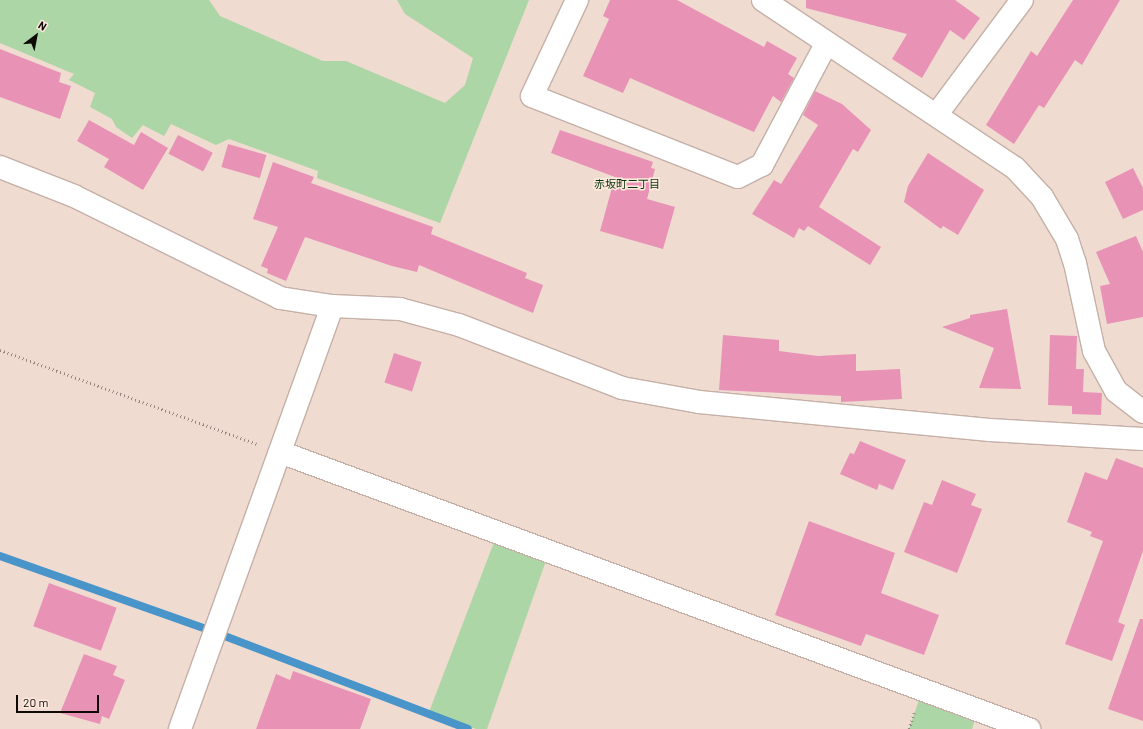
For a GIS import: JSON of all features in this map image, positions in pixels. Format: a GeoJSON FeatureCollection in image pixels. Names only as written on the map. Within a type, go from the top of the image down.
{"type":"FeatureCollection","features":[{"type":"Feature","properties":{"kind":"street"},"geometry":{"type":"LineString","coordinates":[[577,0],[532,96],[738,177],[762,165],[826,44]]}},
{"type":"Feature","properties":{"kind":"street"},"geometry":{"type":"LineString","coordinates":[[763,0],[826,44],[937,114],[1015,168],[1042,197],[1067,238],[1075,263],[1094,351],[1116,391],[1143,412]]}},
{"type":"Feature","properties":{"kind":"street"},"geometry":{"type":"LineString","coordinates":[[937,114],[1022,0]]}},
{"type":"Feature","properties":{"kind":"street"},"geometry":{"type":"LineString","coordinates":[[0,167],[74,196],[280,298],[332,306],[400,309],[459,325],[622,388],[699,402],[990,430],[1143,439]]}},
{"type":"Feature","properties":{"kind":"street"},"geometry":{"type":"LineString","coordinates":[[180,729],[332,306]]}},
{"type":"Feature","properties":{"kind":"street"},"geometry":{"type":"LineString","coordinates":[[280,452],[1029,729]]}},
{"type":"Feature","properties":{"kind":"path"},"geometry":{"type":"LineString","coordinates":[[0,350],[280,452]]}},
{"type":"Feature","properties":{"kind":"green space"},"geometry":{"type":"Polygon","coordinates":[[[0,0],[209,0],[220,16],[323,61],[346,61],[445,103],[465,85],[473,58],[405,14],[397,0],[529,0],[440,223],[317,178],[318,171],[229,139],[216,145],[171,124],[164,136],[143,125],[132,138],[116,127],[112,119],[90,107],[95,93],[69,80],[74,74],[0,43],[0,0]]]}},
{"type":"Feature","properties":{"kind":"green space"},"geometry":{"type":"Polygon","coordinates":[[[496,537],[548,555],[487,729],[476,729],[429,712],[496,537]]]}},
{"type":"Feature","properties":{"kind":"green space"},"geometry":{"type":"Polygon","coordinates":[[[920,697],[976,716],[972,729],[909,729],[920,697]]]}},
{"type":"Feature","properties":{"kind":"building"},"geometry":{"type":"Polygon","coordinates":[[[610,0],[677,0],[764,47],[767,41],[797,58],[788,74],[794,78],[781,102],[773,96],[754,132],[630,78],[623,93],[583,76],[609,19],[603,16],[610,0]]]}},
{"type":"Feature","properties":{"kind":"building"},"geometry":{"type":"Polygon","coordinates":[[[806,0],[955,0],[980,18],[964,40],[950,30],[922,78],[892,59],[907,34],[806,8],[806,0]]]}},
{"type":"Feature","properties":{"kind":"building"},"geometry":{"type":"Polygon","coordinates":[[[1073,0],[1120,0],[1082,65],[1075,60],[1044,108],[1039,105],[1014,144],[986,125],[1031,51],[1037,56],[1073,0]]]}},
{"type":"Feature","properties":{"kind":"building"},"geometry":{"type":"Polygon","coordinates":[[[0,49],[61,73],[59,82],[71,86],[60,119],[0,97],[0,49]]]}},
{"type":"Feature","properties":{"kind":"building"},"geometry":{"type":"Polygon","coordinates":[[[815,91],[842,104],[871,130],[858,152],[853,149],[819,207],[881,247],[870,265],[808,226],[804,231],[799,228],[794,238],[752,214],[774,180],[781,184],[818,125],[803,115],[815,91]]]}},
{"type":"Feature","properties":{"kind":"building"},"geometry":{"type":"Polygon","coordinates":[[[89,120],[134,145],[141,132],[168,148],[143,190],[104,167],[109,159],[77,141],[89,120]]]}},
{"type":"Feature","properties":{"kind":"building"},"geometry":{"type":"Polygon","coordinates":[[[560,130],[653,162],[651,168],[655,169],[647,199],[675,207],[663,249],[600,231],[615,177],[551,153],[560,130]]]}},
{"type":"Feature","properties":{"kind":"building"},"geometry":{"type":"Polygon","coordinates":[[[178,135],[213,153],[203,171],[168,154],[178,135]]]}},
{"type":"Feature","properties":{"kind":"building"},"geometry":{"type":"Polygon","coordinates":[[[228,144],[266,155],[260,178],[221,167],[228,144]]]}},
{"type":"Feature","properties":{"kind":"building"},"geometry":{"type":"Polygon","coordinates":[[[928,153],[984,190],[958,235],[943,226],[941,229],[904,202],[908,186],[928,153]]]}},
{"type":"Feature","properties":{"kind":"building"},"geometry":{"type":"Polygon","coordinates":[[[273,162],[314,177],[311,183],[433,227],[431,234],[527,273],[525,278],[543,285],[533,313],[419,265],[417,272],[392,266],[305,237],[286,281],[267,273],[268,269],[261,266],[278,227],[253,219],[273,162]]]}},
{"type":"Feature","properties":{"kind":"building"},"geometry":{"type":"Polygon","coordinates":[[[1133,168],[1143,188],[1143,210],[1123,219],[1105,182],[1133,168]]]}},
{"type":"Feature","properties":{"kind":"building"},"geometry":{"type":"Polygon","coordinates":[[[1136,236],[1143,252],[1143,317],[1107,324],[1100,286],[1110,284],[1096,252],[1136,236]]]}},
{"type":"Feature","properties":{"kind":"building"},"geometry":{"type":"Polygon","coordinates":[[[1007,309],[1021,389],[979,388],[994,348],[942,327],[970,318],[970,315],[1007,309]]]}},
{"type":"Feature","properties":{"kind":"building"},"geometry":{"type":"Polygon","coordinates":[[[723,335],[779,340],[779,351],[818,356],[856,354],[856,371],[900,369],[902,399],[841,402],[841,396],[719,390],[723,335]]]}},
{"type":"Feature","properties":{"kind":"building"},"geometry":{"type":"Polygon","coordinates":[[[1050,335],[1077,336],[1076,369],[1084,369],[1083,392],[1102,393],[1101,415],[1072,414],[1072,406],[1048,405],[1050,335]]]}},
{"type":"Feature","properties":{"kind":"building"},"geometry":{"type":"Polygon","coordinates":[[[394,353],[422,362],[412,391],[384,382],[394,353]]]}},
{"type":"Feature","properties":{"kind":"building"},"geometry":{"type":"Polygon","coordinates":[[[860,441],[906,460],[893,490],[879,484],[877,490],[840,474],[850,453],[854,454],[860,441]]]}},
{"type":"Feature","properties":{"kind":"building"},"geometry":{"type":"Polygon","coordinates":[[[1116,458],[1143,468],[1143,551],[1118,622],[1125,625],[1112,661],[1065,644],[1103,541],[1090,536],[1092,532],[1067,522],[1085,472],[1107,480],[1116,458]]]}},
{"type":"Feature","properties":{"kind":"building"},"geometry":{"type":"Polygon","coordinates":[[[942,480],[976,494],[971,505],[982,509],[957,573],[904,552],[924,502],[932,505],[942,480]]]}},
{"type":"Feature","properties":{"kind":"building"},"geometry":{"type":"Polygon","coordinates":[[[809,521],[895,553],[881,593],[939,615],[924,655],[866,634],[861,646],[775,615],[809,521]]]}},
{"type":"Feature","properties":{"kind":"building"},"geometry":{"type":"Polygon","coordinates":[[[49,583],[117,608],[101,651],[33,626],[49,583]]]}},
{"type":"Feature","properties":{"kind":"building"},"geometry":{"type":"Polygon","coordinates":[[[1140,619],[1143,619],[1143,721],[1108,709],[1140,619]]]}},
{"type":"Feature","properties":{"kind":"building"},"geometry":{"type":"Polygon","coordinates":[[[84,654],[117,666],[113,675],[125,680],[109,719],[102,716],[100,724],[60,713],[84,654]]]}},
{"type":"Feature","properties":{"kind":"building"},"geometry":{"type":"Polygon","coordinates":[[[293,671],[371,699],[360,729],[256,729],[276,674],[290,680],[293,671]]]}},
{"type":"Feature","properties":{"kind":"waterway"},"geometry":{"type":"LineString","coordinates":[[0,556],[203,628]]}},
{"type":"Feature","properties":{"kind":"waterway"},"geometry":{"type":"LineString","coordinates":[[222,635],[468,729]]}},
{"type":"Feature","properties":{"kind":"district","name":"赤坂町二丁目"},"geometry":{"type":"Point","coordinates":[627,184]}}]}
